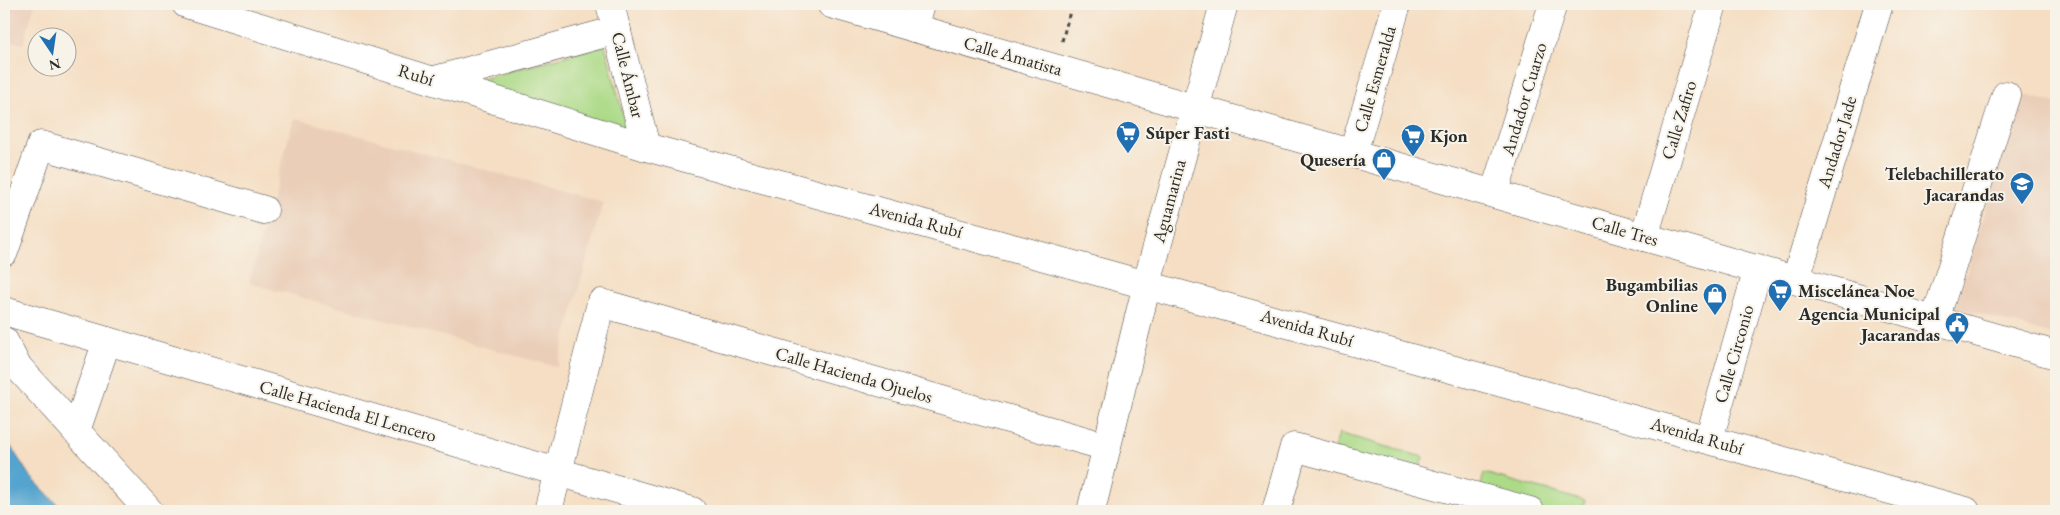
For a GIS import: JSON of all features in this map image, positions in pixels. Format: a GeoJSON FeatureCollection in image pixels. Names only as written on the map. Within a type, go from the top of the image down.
{"type":"FeatureCollection","features":[{"type":"Feature","properties":{"kind":"street","name":"Rubí"},"geometry":{"type":"LineString","coordinates":[[186,4],[646,146]]}},
{"type":"Feature","properties":{"kind":"street","name":"Calle Ámbar"},"geometry":{"type":"LineString","coordinates":[[610,4],[646,146]]}},
{"type":"Feature","properties":{"kind":"street","name":"Calle Amatista"},"geometry":{"type":"LineString","coordinates":[[831,4],[918,16],[1054,68],[1194,108]]}},
{"type":"Feature","properties":{"kind":"street","name":"Aguamarina"},"geometry":{"type":"LineString","coordinates":[[1091,511],[1148,283],[1194,108],[1224,4]]}},
{"type":"Feature","properties":{"kind":"street","name":"Calle Esmeralda"},"geometry":{"type":"LineString","coordinates":[[1353,153],[1397,4]]}},
{"type":"Feature","properties":{"kind":"street","name":"Andador Cuarzo"},"geometry":{"type":"LineString","coordinates":[[1494,194],[1553,4]]}},
{"type":"Feature","properties":{"kind":"street","name":"Calle Zafiro"},"geometry":{"type":"LineString","coordinates":[[1644,237],[1713,4]]}},
{"type":"Feature","properties":{"kind":"street","name":"Andador Jade"},"geometry":{"type":"LineString","coordinates":[[1796,280],[1879,4]]}},
{"type":"Feature","properties":{"kind":"street"},"geometry":{"type":"LineString","coordinates":[[434,80],[617,30]]}},
{"type":"Feature","properties":{"kind":"street"},"geometry":{"type":"LineString","coordinates":[[1935,320],[2006,94]]}},
{"type":"Feature","properties":{"kind":"street","name":"Calle Tres"},"geometry":{"type":"LineString","coordinates":[[1194,108],[1758,268],[2056,355]]}},
{"type":"Feature","properties":{"kind":"street"},"geometry":{"type":"LineString","coordinates":[[4,252],[40,145],[264,210]]}},
{"type":"Feature","properties":{"kind":"street","name":"Avenida Rubí"},"geometry":{"type":"LineString","coordinates":[[646,146],[1148,283],[1966,511]]}},
{"type":"Feature","properties":{"kind":"street","name":"Calle Circonio"},"geometry":{"type":"LineString","coordinates":[[1709,439],[1758,268]]}},
{"type":"Feature","properties":{"kind":"street","name":"Calle Hacienda Ojuelos"},"geometry":{"type":"LineString","coordinates":[[558,472],[601,303],[1107,447]]}},
{"type":"Feature","properties":{"kind":"street","name":"Calle Hacienda El Lencero"},"geometry":{"type":"LineString","coordinates":[[4,311],[692,511]]}},
{"type":"Feature","properties":{"kind":"street"},"geometry":{"type":"LineString","coordinates":[[4,341],[17,366],[149,511]]}},
{"type":"Feature","properties":{"kind":"street"},"geometry":{"type":"LineString","coordinates":[[76,431],[107,341]]}},
{"type":"Feature","properties":{"kind":"street"},"geometry":{"type":"LineString","coordinates":[[1276,511],[1294,447],[1416,480],[1453,501],[1530,511]]}},
{"type":"Feature","properties":{"kind":"street"},"geometry":{"type":"LineString","coordinates":[[548,511],[558,472]]}},
{"type":"Feature","properties":{"kind":"path"},"geometry":{"type":"LineString","coordinates":[[1054,68],[1072,4]]}},
{"type":"Feature","properties":{"kind":"shaded area"},"geometry":{"type":"Polygon","coordinates":[[[4,4],[35,4],[23,44],[4,39],[4,4]]]}},
{"type":"Feature","properties":{"kind":"shaded area","name":"Telebachillerato Jacarandas"},"geometry":{"type":"Polygon","coordinates":[[[2021,94],[2056,103],[2056,336],[1956,307],[2021,94]]]}},
{"type":"Feature","properties":{"kind":"shaded area"},"geometry":{"type":"Polygon","coordinates":[[[294,118],[603,202],[557,367],[249,283],[294,118]]]}},
{"type":"Feature","properties":{"kind":"green space"},"geometry":{"type":"Polygon","coordinates":[[[605,45],[627,131],[475,81],[605,45]]]}},
{"type":"Feature","properties":{"kind":"green space"},"geometry":{"type":"Polygon","coordinates":[[[1339,433],[1423,457],[1414,489],[1332,458],[1339,433]]]}},
{"type":"Feature","properties":{"kind":"green space"},"geometry":{"type":"Polygon","coordinates":[[[1484,473],[1585,501],[1583,511],[1497,511],[1476,506],[1484,473]]]}},
{"type":"Feature","properties":{"kind":"water"},"geometry":{"type":"Polygon","coordinates":[[[4,436],[29,475],[64,511],[4,511],[4,436]]]}},
{"type":"Feature","properties":{"kind":"place","name":"Súper Fasti"},"geometry":{"type":"Point","coordinates":[1128,154]}},
{"type":"Feature","properties":{"kind":"place","name":"Kjon"},"geometry":{"type":"Point","coordinates":[1413,157]}},
{"type":"Feature","properties":{"kind":"place","name":"Quesería"},"geometry":{"type":"Point","coordinates":[1384,181]}},
{"type":"Feature","properties":{"kind":"place","name":"Telebachillerato Jacarandas"},"geometry":{"type":"Point","coordinates":[2022,205]}},
{"type":"Feature","properties":{"kind":"place","name":"Miscelánea Noe"},"geometry":{"type":"Point","coordinates":[1780,312]}},
{"type":"Feature","properties":{"kind":"place","name":"Bugambilias Online"},"geometry":{"type":"Point","coordinates":[1715,316]}},
{"type":"Feature","properties":{"kind":"place","name":"Agencia Municipal Jacarandas"},"geometry":{"type":"Point","coordinates":[1957,345]}}]}
